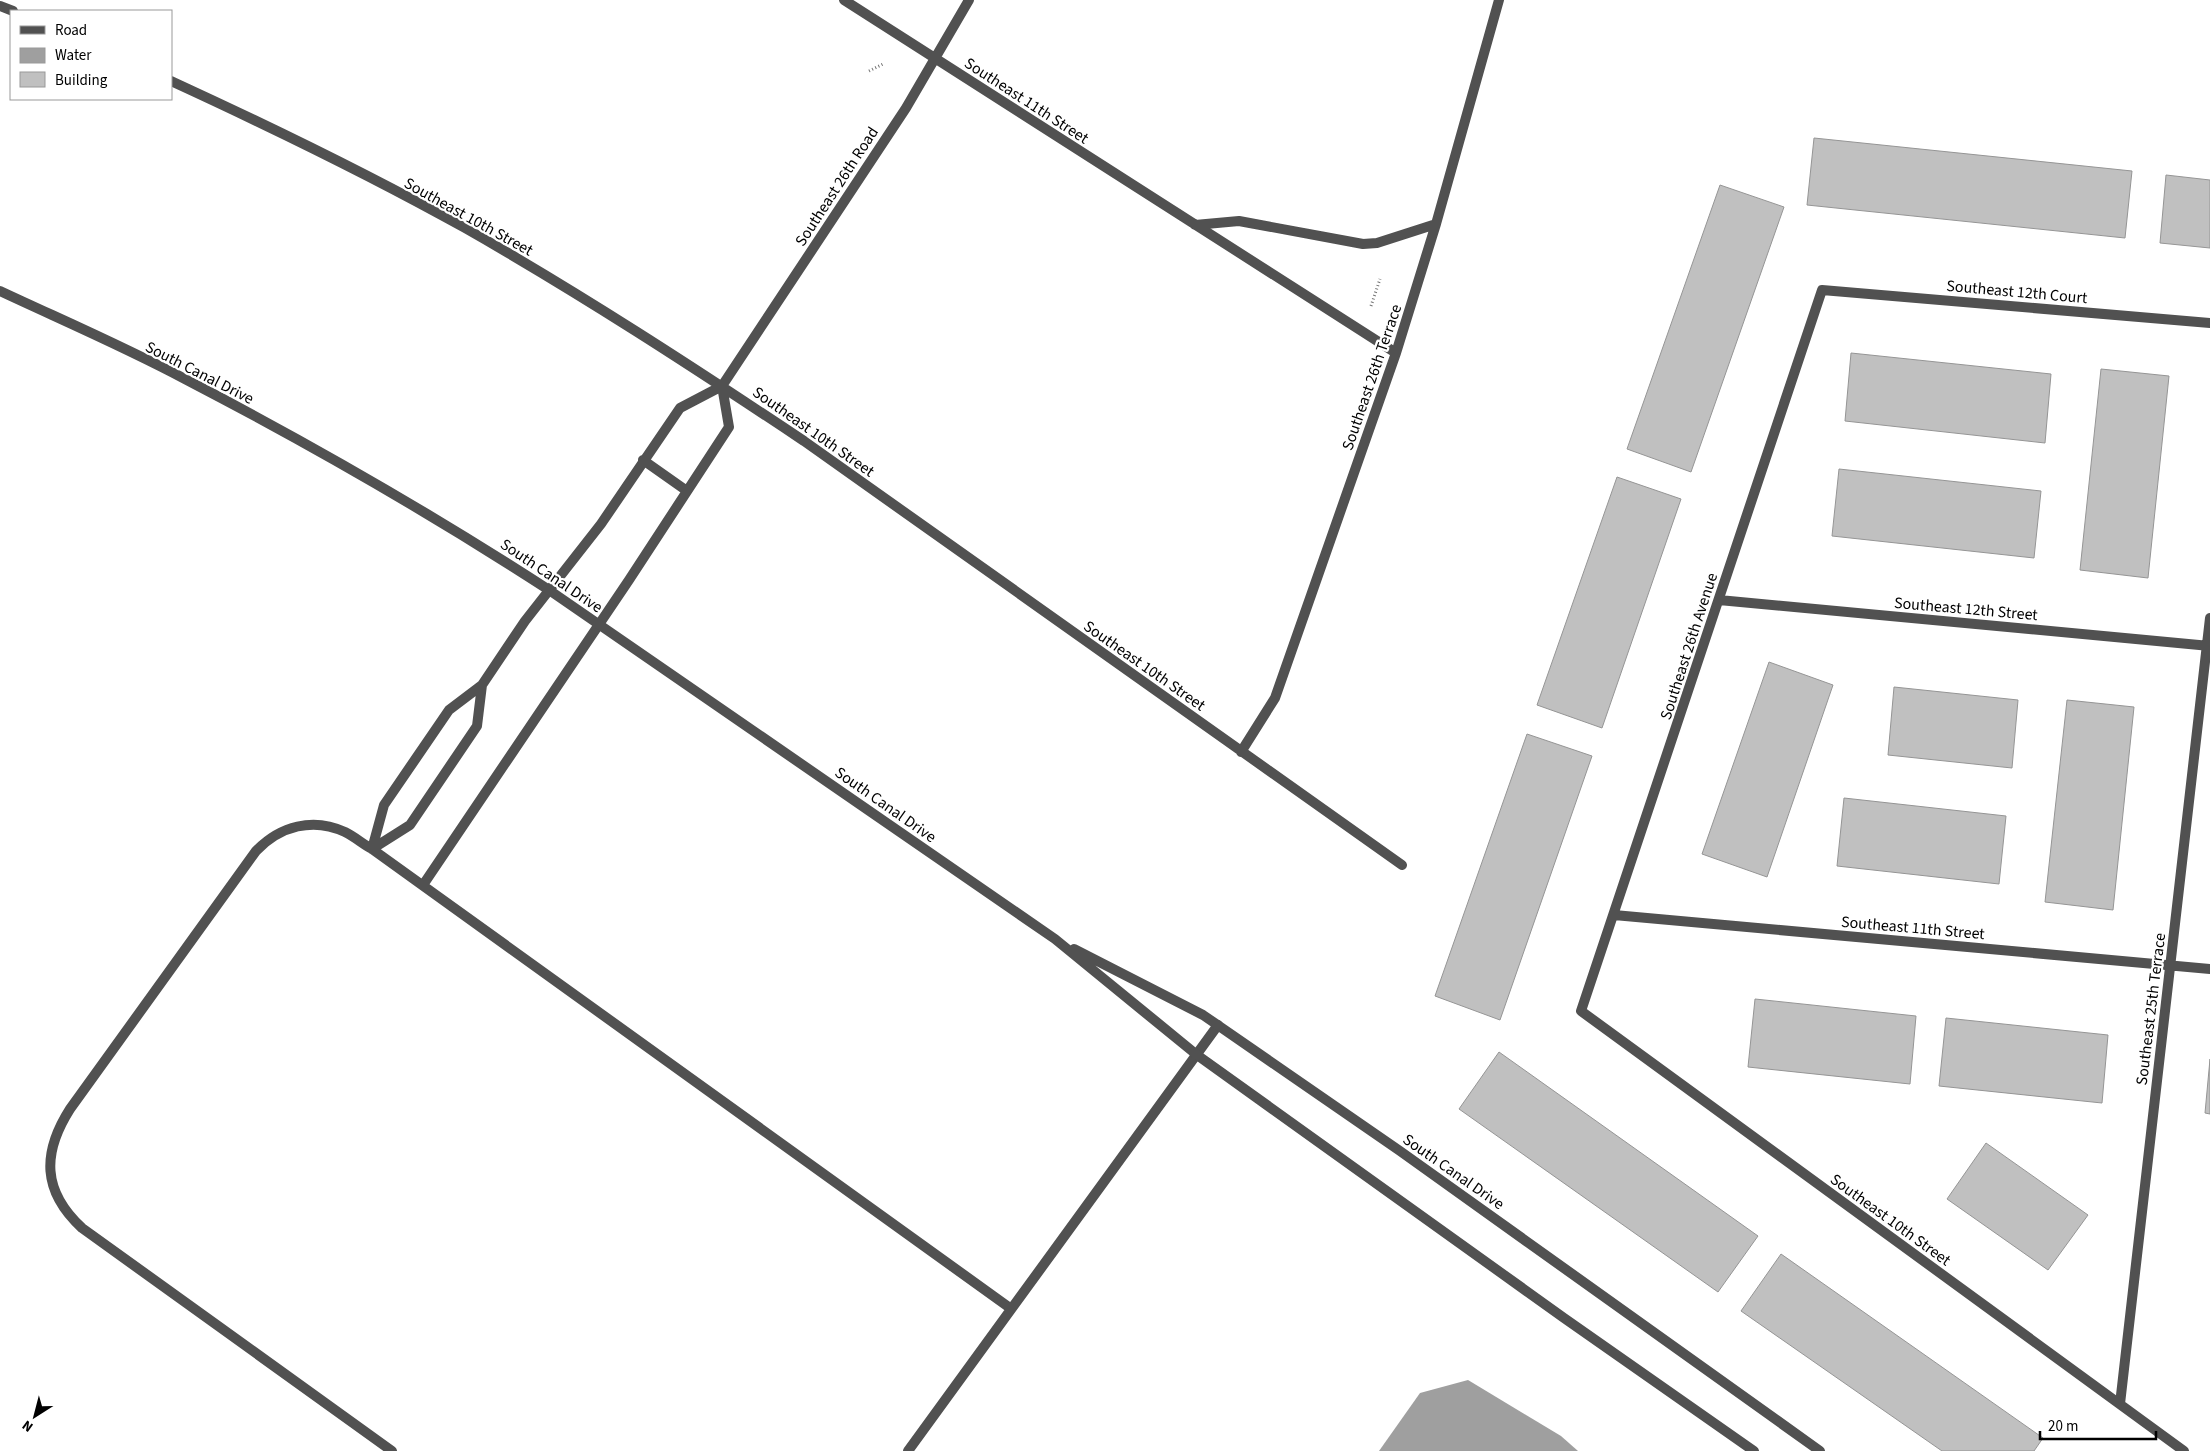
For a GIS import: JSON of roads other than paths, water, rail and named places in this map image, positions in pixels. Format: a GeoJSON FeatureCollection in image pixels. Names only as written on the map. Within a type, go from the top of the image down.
{"type":"FeatureCollection","features":[{"type":"Feature","properties":{"kind":"street","name":"Southeast 11th Street"},"geometry":{"type":"LineString","coordinates":[[844,0],[1396,353]]}},
{"type":"Feature","properties":{"kind":"street","name":"Southeast 26th Road"},"geometry":{"type":"LineString","coordinates":[[482,685],[525,622],[601,524],[680,408],[722,386],[936,59],[970,0]]}},
{"type":"Feature","properties":{"kind":"street","name":"Southeast 26th Terrace"},"geometry":{"type":"LineString","coordinates":[[1241,752],[1275,698],[1396,353],[1436,224],[1499,0]]}},
{"type":"Feature","properties":{"kind":"street","name":"Southeast 10th Street"},"geometry":{"type":"LineString","coordinates":[[172,82],[328,157],[465,228],[722,386],[804,441],[1402,865]]}},
{"type":"Feature","properties":{"kind":"street"},"geometry":{"type":"LineString","coordinates":[[1194,225],[1239,222],[1363,244],[1377,243],[1436,224]]}},
{"type":"Feature","properties":{"kind":"street","name":"Southeast 12th Court"},"geometry":{"type":"LineString","coordinates":[[1822,290],[2210,323]]}},
{"type":"Feature","properties":{"kind":"street","name":"Southeast 26th Avenue"},"geometry":{"type":"LineString","coordinates":[[1581,1011],[1822,290]]}},
{"type":"Feature","properties":{"kind":"street","name":"South Canal Drive"},"geometry":{"type":"LineString","coordinates":[[0,291],[184,378],[474,542],[549,590],[1055,939],[1197,1055],[1556,1313],[1754,1451]]}},
{"type":"Feature","properties":{"kind":"street"},"geometry":{"type":"LineString","coordinates":[[423,885],[729,427],[722,386]]}},
{"type":"Feature","properties":{"kind":"street"},"geometry":{"type":"LineString","coordinates":[[643,460],[687,491]]}},
{"type":"Feature","properties":{"kind":"street","name":"Southeast 12th Street"},"geometry":{"type":"LineString","coordinates":[[1719,600],[2208,646]]}},
{"type":"Feature","properties":{"kind":"street","name":"Southeast 25th Terrace"},"geometry":{"type":"LineString","coordinates":[[2120,1404],[2210,618]]}},
{"type":"Feature","properties":{"kind":"street"},"geometry":{"type":"LineString","coordinates":[[372,849],[384,806],[449,710],[482,685]]}},
{"type":"Feature","properties":{"kind":"street"},"geometry":{"type":"LineString","coordinates":[[372,849],[410,825],[477,726],[482,685]]}},
{"type":"Feature","properties":{"kind":"street"},"geometry":{"type":"LineString","coordinates":[[392,1451],[82,1228],[70,1217],[58,1201],[49,1162],[59,1126],[70,1109],[256,850],[264,842],[291,828],[305,824],[316,824],[345,832],[372,849],[1010,1308]]}},
{"type":"Feature","properties":{"kind":"street","name":"Southeast 11th Street"},"geometry":{"type":"LineString","coordinates":[[1614,916],[2210,969]]}},
{"type":"Feature","properties":{"kind":"street","name":"South Canal Drive"},"geometry":{"type":"LineString","coordinates":[[1055,939],[1203,1015],[1218,1025],[1400,1151],[1820,1451]]}},
{"type":"Feature","properties":{"kind":"street","name":"Southeast 10th Street"},"geometry":{"type":"LineString","coordinates":[[1581,1011],[2184,1451]]}},
{"type":"Feature","properties":{"kind":"street"},"geometry":{"type":"LineString","coordinates":[[908,1451],[1010,1308],[1218,1025]]}},
{"type":"Feature","properties":{"kind":"water"},"geometry":{"type":"Polygon","coordinates":[[[1468,1380],[1561,1436],[1578,1451],[1379,1451],[1420,1393],[1468,1380]]]}}]}
